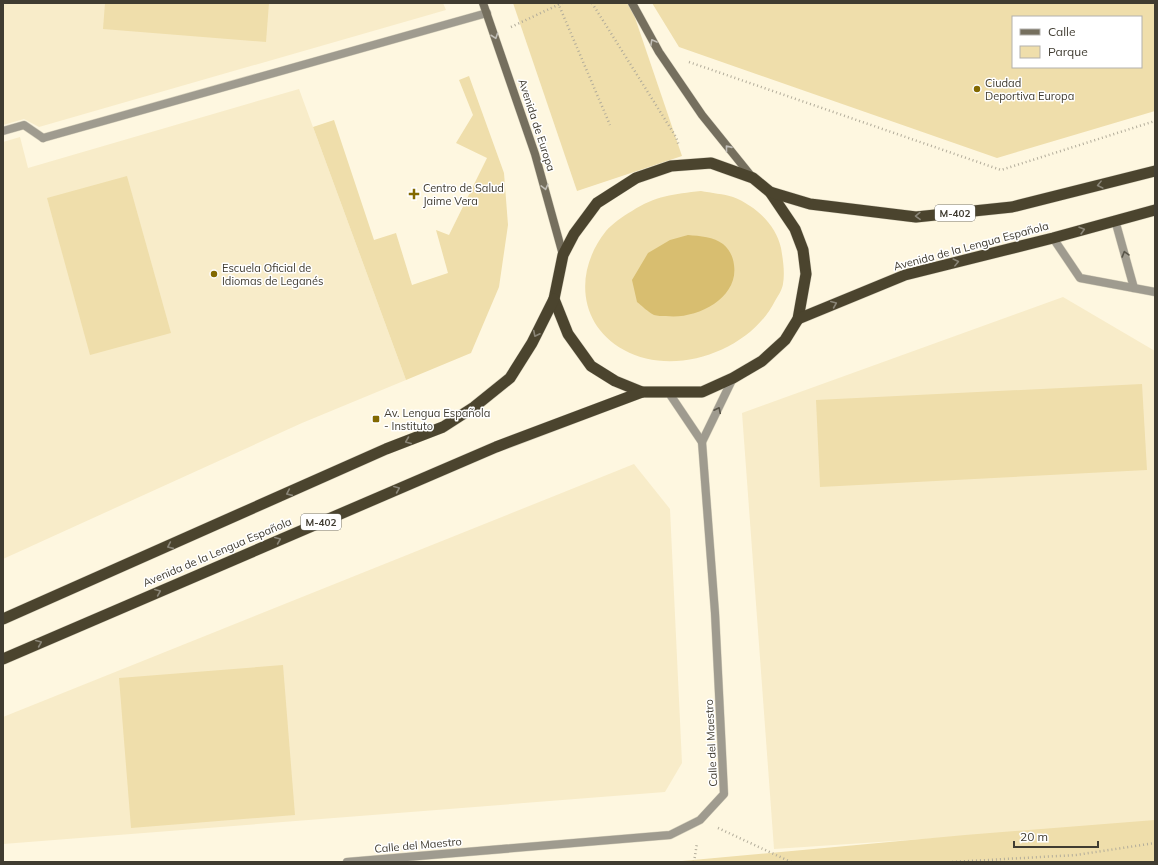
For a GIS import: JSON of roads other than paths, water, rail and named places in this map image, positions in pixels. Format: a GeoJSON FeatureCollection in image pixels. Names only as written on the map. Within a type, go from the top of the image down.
{"type":"FeatureCollection","features":[{"type":"Feature","properties":{"kind":"highway","name":"M-402"},"geometry":{"type":"LineString","coordinates":[[3,619],[386,449],[443,427],[474,407],[510,378],[532,343],[554,299],[563,255],[574,234],[597,203],[636,178],[671,166],[711,163],[753,178],[770,192],[795,229],[803,250],[806,274],[798,319],[785,340],[762,361],[733,378],[702,392],[642,392],[615,381],[591,366],[568,334],[554,299]]}},
{"type":"Feature","properties":{"kind":"highway","name":"M-402"},"geometry":{"type":"LineString","coordinates":[[770,192],[810,204],[916,217],[1012,207],[1155,171]]}},
{"type":"Feature","properties":{"kind":"highway","name":"Avenida de la Lengua Española"},"geometry":{"type":"LineString","coordinates":[[798,319],[905,275],[1053,238],[1155,210]]}},
{"type":"Feature","properties":{"kind":"highway","name":"Avenida de la Lengua Española"},"geometry":{"type":"LineString","coordinates":[[3,658],[496,447],[642,392]]}},
{"type":"Feature","properties":{"kind":"main road","name":"Avenida de Europa"},"geometry":{"type":"LineString","coordinates":[[484,3],[538,161],[563,255]]}},
{"type":"Feature","properties":{"kind":"main road"},"geometry":{"type":"LineString","coordinates":[[632,3],[659,52],[709,125],[753,178]]}},
{"type":"Feature","properties":{"kind":"street"},"geometry":{"type":"LineString","coordinates":[[3,131],[24,125],[43,138],[487,13]]}},
{"type":"Feature","properties":{"kind":"street"},"geometry":{"type":"LineString","coordinates":[[1115,220],[1134,288]]}},
{"type":"Feature","properties":{"kind":"street"},"geometry":{"type":"LineString","coordinates":[[1053,238],[1080,278],[1155,292]]}},
{"type":"Feature","properties":{"kind":"street"},"geometry":{"type":"LineString","coordinates":[[702,442],[733,378]]}},
{"type":"Feature","properties":{"kind":"street","name":"Calle del Maestro"},"geometry":{"type":"LineString","coordinates":[[347,862],[670,834],[700,820],[724,794],[715,613],[702,442],[669,393]]}},
{"type":"Feature","properties":{"kind":"place","name":"Ciudad Deportiva Europa"},"geometry":{"type":"Point","coordinates":[977,89]}},
{"type":"Feature","properties":{"kind":"place","name":"Centro de Salud Jaime Vera"},"geometry":{"type":"Point","coordinates":[414,194]}},
{"type":"Feature","properties":{"kind":"place","name":"Escuela Oficial de Idiomas de Leganés"},"geometry":{"type":"Point","coordinates":[214,274]}},
{"type":"Feature","properties":{"kind":"place","name":"Av. Lengua Española - Instituto"},"geometry":{"type":"Point","coordinates":[376,419]}}]}
